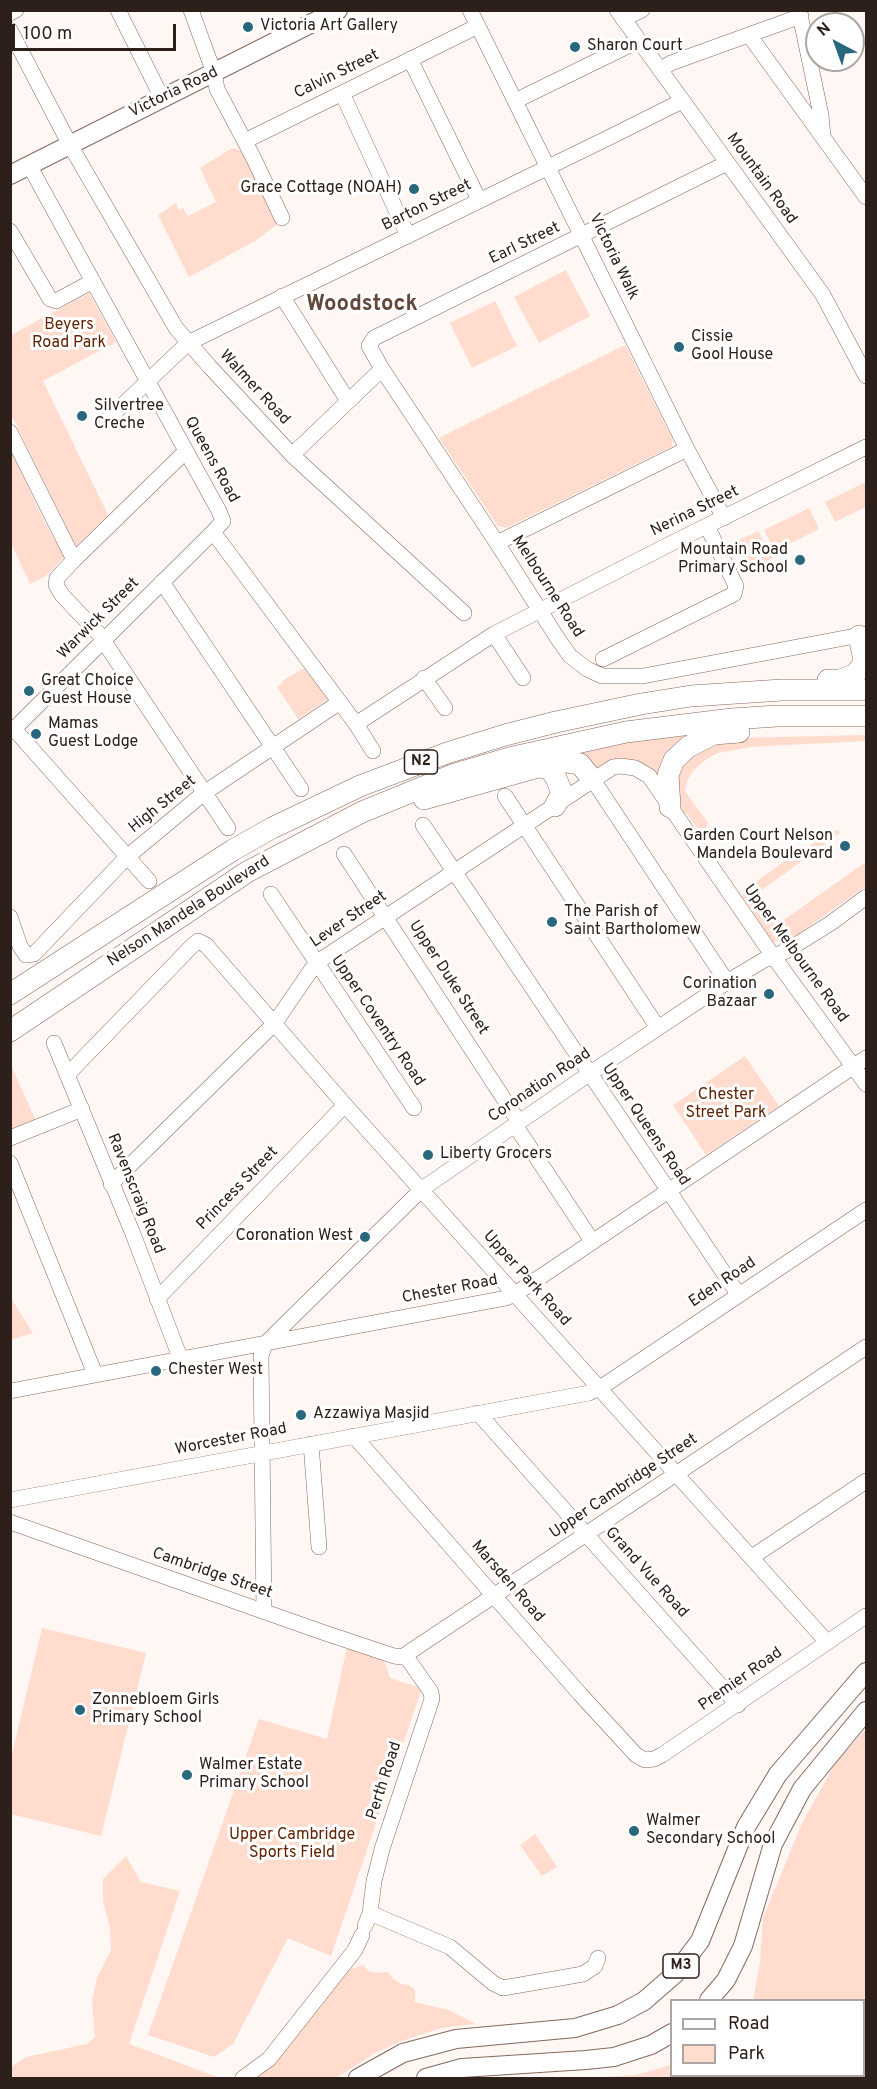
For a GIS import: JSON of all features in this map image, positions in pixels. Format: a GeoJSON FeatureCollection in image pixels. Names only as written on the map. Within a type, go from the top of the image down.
{"type":"FeatureCollection","features":[{"type":"Feature","properties":{"kind":"highway"},"geometry":{"type":"LineString","coordinates":[[641,704],[690,691],[739,682],[840,680],[854,675],[863,665],[863,635]]}},
{"type":"Feature","properties":{"kind":"highway","name":"Nelson Mandela Boulevard"},"geometry":{"type":"LineString","coordinates":[[16,990],[233,850],[272,828],[360,786],[447,753],[505,735],[641,704],[734,692],[867,690]]}},
{"type":"Feature","properties":{"kind":"highway","name":"Nelson Mandela Boulevard"},"geometry":{"type":"LineString","coordinates":[[10,1033],[247,872],[366,810],[455,774],[531,753],[626,732],[777,716],[867,716]]}},
{"type":"Feature","properties":{"kind":"highway"},"geometry":{"type":"LineString","coordinates":[[670,807],[668,775],[674,760],[688,747],[714,734],[790,728],[819,717]]}},
{"type":"Feature","properties":{"kind":"highway"},"geometry":{"type":"LineString","coordinates":[[366,810],[399,807],[560,761],[580,764],[593,780]]}},
{"type":"Feature","properties":{"kind":"highway"},"geometry":{"type":"LineString","coordinates":[[538,767],[549,768],[556,778],[561,793],[555,806]]}},
{"type":"Feature","properties":{"kind":"main road","name":"Victoria Road"},"geometry":{"type":"LineString","coordinates":[[10,175],[214,73],[318,15],[338,10]]}},
{"type":"Feature","properties":{"kind":"main road","name":"M3"},"geometry":{"type":"LineString","coordinates":[[358,2079],[403,2053],[456,2038],[575,2028],[618,2015],[644,2001],[675,1974],[700,1941],[746,1827],[778,1774],[867,1672]]}},
{"type":"Feature","properties":{"kind":"main road","name":"M3"},"geometry":{"type":"LineString","coordinates":[[712,1999],[726,1980],[742,1946],[773,1844],[802,1789],[867,1712]]}},
{"type":"Feature","properties":{"kind":"main road"},"geometry":{"type":"LineString","coordinates":[[426,2079],[462,2068],[614,2057],[651,2045],[670,2034]]}},
{"type":"Feature","properties":{"kind":"street"},"geometry":{"type":"LineString","coordinates":[[10,13],[16,10]]}},
{"type":"Feature","properties":{"kind":"street"},"geometry":{"type":"LineString","coordinates":[[118,10],[162,98]]}},
{"type":"Feature","properties":{"kind":"street"},"geometry":{"type":"LineString","coordinates":[[192,10],[214,73],[217,89],[282,218]]}},
{"type":"Feature","properties":{"kind":"street","name":"Victoria Walk"},"geometry":{"type":"LineString","coordinates":[[470,10],[687,449],[724,518]]}},
{"type":"Feature","properties":{"kind":"street"},"geometry":{"type":"LineString","coordinates":[[620,15],[642,10]]}},
{"type":"Feature","properties":{"kind":"street"},"geometry":{"type":"LineString","coordinates":[[660,70],[671,63],[749,35],[800,13],[821,115],[823,138]]}},
{"type":"Feature","properties":{"kind":"street","name":"Mountain Road"},"geometry":{"type":"LineString","coordinates":[[620,15],[823,295],[867,376]]}},
{"type":"Feature","properties":{"kind":"street","name":"Calvin Street"},"geometry":{"type":"LineString","coordinates":[[245,141],[478,26]]}},
{"type":"Feature","properties":{"kind":"street","name":"Walmer Road"},"geometry":{"type":"LineString","coordinates":[[10,30],[70,145],[176,328],[292,455],[464,613]]}},
{"type":"Feature","properties":{"kind":"street"},"geometry":{"type":"LineString","coordinates":[[749,35],[867,197]]}},
{"type":"Feature","properties":{"kind":"street"},"geometry":{"type":"LineString","coordinates":[[515,101],[638,40]]}},
{"type":"Feature","properties":{"kind":"street"},"geometry":{"type":"LineString","coordinates":[[411,59],[479,200]]}},
{"type":"Feature","properties":{"kind":"street"},"geometry":{"type":"LineString","coordinates":[[342,93],[408,236]]}},
{"type":"Feature","properties":{"kind":"street","name":"Barton Street"},"geometry":{"type":"LineString","coordinates":[[107,420],[188,343],[682,101]]}},
{"type":"Feature","properties":{"kind":"street","name":"Earl Street"},"geometry":{"type":"LineString","coordinates":[[371,340],[727,163]]}},
{"type":"Feature","properties":{"kind":"street","name":"Queens Road"},"geometry":{"type":"LineString","coordinates":[[29,165],[223,518],[221,525],[213,532]]}},
{"type":"Feature","properties":{"kind":"street"},"geometry":{"type":"LineString","coordinates":[[10,231],[50,299],[56,301],[93,281]]}},
{"type":"Feature","properties":{"kind":"street"},"geometry":{"type":"LineString","coordinates":[[282,296],[348,401]]}},
{"type":"Feature","properties":{"kind":"street","name":"Melbourne Road"},"geometry":{"type":"LineString","coordinates":[[371,340],[370,350],[381,369],[570,656],[587,669],[602,676],[643,676],[863,635]]}},
{"type":"Feature","properties":{"kind":"street"},"geometry":{"type":"LineString","coordinates":[[292,455],[381,369]]}},
{"type":"Feature","properties":{"kind":"street"},"geometry":{"type":"LineString","coordinates":[[10,432],[74,560]]}},
{"type":"Feature","properties":{"kind":"street","name":"Nerina Street"},"geometry":{"type":"LineString","coordinates":[[356,724],[495,634],[867,447]]}},
{"type":"Feature","properties":{"kind":"street"},"geometry":{"type":"LineString","coordinates":[[497,543],[687,449]]}},
{"type":"Feature","properties":{"kind":"street"},"geometry":{"type":"LineString","coordinates":[[186,451],[74,560],[57,578],[56,585],[62,595],[103,641],[228,828]]}},
{"type":"Feature","properties":{"kind":"street"},"geometry":{"type":"LineString","coordinates":[[603,659],[734,594],[735,586],[707,526]]}},
{"type":"Feature","properties":{"kind":"street"},"geometry":{"type":"LineString","coordinates":[[213,532],[340,702],[373,751]]}},
{"type":"Feature","properties":{"kind":"street","name":"Warwick Street"},"geometry":{"type":"LineString","coordinates":[[12,730],[213,532]]}},
{"type":"Feature","properties":{"kind":"street"},"geometry":{"type":"LineString","coordinates":[[162,582],[301,789]]}},
{"type":"Feature","properties":{"kind":"street"},"geometry":{"type":"LineString","coordinates":[[495,634],[523,678]]}},
{"type":"Feature","properties":{"kind":"street"},"geometry":{"type":"LineString","coordinates":[[424,678],[445,708]]}},
{"type":"Feature","properties":{"kind":"street","name":"High Street"},"geometry":{"type":"LineString","coordinates":[[10,917],[20,946],[26,955],[34,954],[127,857],[204,793],[340,702]]}},
{"type":"Feature","properties":{"kind":"street"},"geometry":{"type":"LineString","coordinates":[[12,730],[149,881]]}},
{"type":"Feature","properties":{"kind":"street","name":"Upper Melbourne Road"},"geometry":{"type":"LineString","coordinates":[[593,780],[621,766],[635,768],[648,776],[772,956],[860,1062],[867,1084]]}},
{"type":"Feature","properties":{"kind":"street"},"geometry":{"type":"LineString","coordinates":[[593,780],[727,982]]}},
{"type":"Feature","properties":{"kind":"street","name":"Lever Street"},"geometry":{"type":"LineString","coordinates":[[111,1184],[274,1024],[316,963],[593,780]]}},
{"type":"Feature","properties":{"kind":"street"},"geometry":{"type":"LineString","coordinates":[[505,796],[658,1028]]}},
{"type":"Feature","properties":{"kind":"street","name":"Upper Queens Road"},"geometry":{"type":"LineString","coordinates":[[423,825],[588,1074],[738,1294]]}},
{"type":"Feature","properties":{"kind":"street","name":"Upper Duke Street"},"geometry":{"type":"LineString","coordinates":[[344,854],[387,916],[592,1241]]}},
{"type":"Feature","properties":{"kind":"street","name":"Upper Coventry Road"},"geometry":{"type":"LineString","coordinates":[[271,894],[414,1108]]}},
{"type":"Feature","properties":{"kind":"street","name":"Coronation Road"},"geometry":{"type":"LineString","coordinates":[[265,1344],[422,1189],[588,1074],[727,982],[772,956],[786,951],[867,897]]}},
{"type":"Feature","properties":{"kind":"street","name":"Upper Park Road"},"geometry":{"type":"LineString","coordinates":[[67,1075],[198,941],[206,945],[345,1105],[827,1642]]}},
{"type":"Feature","properties":{"kind":"street","name":"Ravenscraig Road"},"geometry":{"type":"LineString","coordinates":[[54,1043],[181,1360]]}},
{"type":"Feature","properties":{"kind":"street","name":"Chester Road"},"geometry":{"type":"LineString","coordinates":[[10,1391],[494,1301],[515,1294],[860,1062]]}},
{"type":"Feature","properties":{"kind":"street","name":"Princess Street"},"geometry":{"type":"LineString","coordinates":[[157,1299],[345,1105]]}},
{"type":"Feature","properties":{"kind":"street"},"geometry":{"type":"LineString","coordinates":[[10,1138],[82,1109]]}},
{"type":"Feature","properties":{"kind":"street"},"geometry":{"type":"LineString","coordinates":[[10,1163],[95,1374]]}},
{"type":"Feature","properties":{"kind":"street","name":"Eden Road"},"geometry":{"type":"LineString","coordinates":[[600,1388],[867,1210]]}},
{"type":"Feature","properties":{"kind":"street"},"geometry":{"type":"LineString","coordinates":[[264,1611],[261,1356],[265,1344]]}},
{"type":"Feature","properties":{"kind":"street","name":"Upper Cambridge Street"},"geometry":{"type":"LineString","coordinates":[[403,1656],[867,1347]]}},
{"type":"Feature","properties":{"kind":"street","name":"Worcester Road"},"geometry":{"type":"LineString","coordinates":[[10,1500],[589,1393],[600,1388]]}},
{"type":"Feature","properties":{"kind":"street","name":"Grand Vue Road"},"geometry":{"type":"LineString","coordinates":[[478,1413],[738,1705]]}},
{"type":"Feature","properties":{"kind":"street","name":"Marsden Road"},"geometry":{"type":"LineString","coordinates":[[354,1436],[633,1752]]}},
{"type":"Feature","properties":{"kind":"street"},"geometry":{"type":"LineString","coordinates":[[311,1444],[319,1548]]}},
{"type":"Feature","properties":{"kind":"street"},"geometry":{"type":"LineString","coordinates":[[752,1557],[867,1481]]}},
{"type":"Feature","properties":{"kind":"street","name":"Cambridge Street"},"geometry":{"type":"LineString","coordinates":[[10,1522],[394,1656],[403,1656]]}},
{"type":"Feature","properties":{"kind":"street","name":"Premier Road"},"geometry":{"type":"LineString","coordinates":[[633,1752],[645,1760],[654,1759],[738,1705],[867,1616]]}},
{"type":"Feature","properties":{"kind":"street","name":"Perth Road"},"geometry":{"type":"LineString","coordinates":[[243,2079],[269,2059],[355,1950],[366,1925],[382,1849],[432,1696],[403,1656]]}},
{"type":"Feature","properties":{"kind":"street"},"geometry":{"type":"LineString","coordinates":[[366,1925],[450,1947],[493,1983],[503,1988],[583,1974],[595,1966],[598,1958]]}},
{"type":"Feature","properties":{"kind":"green space"},"geometry":{"type":"Polygon","coordinates":[[[232,148],[243,151],[279,223],[255,241],[189,277],[158,215],[176,203],[179,210],[183,208],[188,216],[216,202],[200,168],[232,148]]]}},
{"type":"Feature","properties":{"kind":"green space"},"geometry":{"type":"Polygon","coordinates":[[[566,270],[590,316],[539,343],[514,297],[566,270]]]}},
{"type":"Feature","properties":{"kind":"green space","name":"Beyers Road Park"},"geometry":{"type":"Polygon","coordinates":[[[89,293],[116,342],[43,381],[108,515],[76,546],[11,414],[11,335],[89,293]]]}},
{"type":"Feature","properties":{"kind":"green space"},"geometry":{"type":"Polygon","coordinates":[[[495,301],[517,346],[472,368],[450,323],[495,301]]]}},
{"type":"Feature","properties":{"kind":"green space"},"geometry":{"type":"Polygon","coordinates":[[[625,345],[673,440],[671,447],[506,528],[498,526],[439,438],[625,345]]]}},
{"type":"Feature","properties":{"kind":"green space"},"geometry":{"type":"Polygon","coordinates":[[[10,450],[64,557],[46,576],[30,584],[11,543],[10,450]]]}},
{"type":"Feature","properties":{"kind":"green space"},"geometry":{"type":"Polygon","coordinates":[[[866,482],[866,507],[835,522],[825,502],[866,482]]]}},
{"type":"Feature","properties":{"kind":"green space"},"geometry":{"type":"Polygon","coordinates":[[[809,508],[819,529],[775,551],[764,530],[809,508]]]}},
{"type":"Feature","properties":{"kind":"green space"},"geometry":{"type":"Polygon","coordinates":[[[758,531],[772,558],[750,575],[735,542],[758,531]]]}},
{"type":"Feature","properties":{"kind":"green space"},"geometry":{"type":"Polygon","coordinates":[[[304,668],[328,699],[298,719],[277,687],[283,683],[282,681],[304,668]]]}},
{"type":"Feature","properties":{"kind":"green space"},"geometry":{"type":"Polygon","coordinates":[[[866,735],[864,741],[751,747],[718,753],[705,760],[693,771],[687,781],[685,791],[708,823],[706,828],[699,831],[686,813],[682,812],[677,781],[680,770],[688,758],[698,750],[735,738],[866,735]]]}},
{"type":"Feature","properties":{"kind":"green space"},"geometry":{"type":"Polygon","coordinates":[[[692,736],[665,778],[597,771],[569,756],[616,744],[692,736]]]}},
{"type":"Feature","properties":{"kind":"green space"},"geometry":{"type":"Polygon","coordinates":[[[838,830],[840,833],[758,893],[778,924],[866,862],[866,886],[790,940],[773,942],[743,897],[743,891],[803,848],[807,848],[827,833],[838,830]]]}},
{"type":"Feature","properties":{"kind":"green space","name":"Chester Street Park"},"geometry":{"type":"Polygon","coordinates":[[[745,1056],[779,1106],[706,1155],[673,1105],[745,1056]]]}},
{"type":"Feature","properties":{"kind":"green space"},"geometry":{"type":"Polygon","coordinates":[[[10,1063],[36,1121],[10,1131],[10,1063]]]}},
{"type":"Feature","properties":{"kind":"green space"},"geometry":{"type":"Polygon","coordinates":[[[11,1298],[33,1333],[10,1340],[11,1298]]]}},
{"type":"Feature","properties":{"kind":"green space"},"geometry":{"type":"Polygon","coordinates":[[[42,1628],[146,1653],[101,1836],[11,1814],[11,1758],[42,1628]]]}},
{"type":"Feature","properties":{"kind":"green space","name":"Upper Cambridge Sports Field"},"geometry":{"type":"Polygon","coordinates":[[[347,1647],[384,1660],[390,1678],[421,1688],[421,1691],[331,1956],[288,1938],[233,2044],[214,2057],[148,2035],[259,1719],[327,1739],[347,1647]]]}},
{"type":"Feature","properties":{"kind":"green space"},"geometry":{"type":"Polygon","coordinates":[[[866,1729],[866,2078],[585,2078],[636,2075],[670,2065],[670,2077],[865,2077],[865,1999],[753,1999],[760,1962],[763,1918],[802,1823],[835,1764],[866,1729]]]}},
{"type":"Feature","properties":{"kind":"green space"},"geometry":{"type":"Polygon","coordinates":[[[535,1834],[557,1867],[542,1876],[520,1845],[535,1834]]]}},
{"type":"Feature","properties":{"kind":"green space"},"geometry":{"type":"Polygon","coordinates":[[[126,1856],[141,1882],[180,1891],[129,2044],[220,2078],[11,2078],[11,2067],[26,2057],[87,2044],[95,2037],[92,2001],[97,1978],[111,1950],[110,1928],[103,1901],[103,1879],[126,1856]]]}},
{"type":"Feature","properties":{"kind":"green space"},"geometry":{"type":"Polygon","coordinates":[[[363,1965],[370,1972],[388,1972],[401,1984],[409,1985],[415,1990],[415,2002],[449,2010],[476,2024],[441,2028],[399,2042],[375,2053],[336,2078],[255,2078],[343,1972],[363,1965]]]}},
{"type":"Feature","properties":{"kind":"place","name":"Victoria Art Gallery"},"geometry":{"type":"Point","coordinates":[248,27]}},
{"type":"Feature","properties":{"kind":"place","name":"Sharon Court"},"geometry":{"type":"Point","coordinates":[575,47]}},
{"type":"Feature","properties":{"kind":"place","name":"Grace Cottage (NOAH)"},"geometry":{"type":"Point","coordinates":[414,189]}},
{"type":"Feature","properties":{"kind":"place","name":"Cissie Gool House"},"geometry":{"type":"Point","coordinates":[679,347]}},
{"type":"Feature","properties":{"kind":"place","name":"Silvertree Creche"},"geometry":{"type":"Point","coordinates":[82,416]}},
{"type":"Feature","properties":{"kind":"place","name":"Mountain Road Primary School"},"geometry":{"type":"Point","coordinates":[800,560]}},
{"type":"Feature","properties":{"kind":"place","name":"Great Choice Guest House"},"geometry":{"type":"Point","coordinates":[29,691]}},
{"type":"Feature","properties":{"kind":"place","name":"Mamas Guest Lodge"},"geometry":{"type":"Point","coordinates":[36,734]}},
{"type":"Feature","properties":{"kind":"place","name":"Garden Court Nelson Mandela Boulevard"},"geometry":{"type":"Point","coordinates":[845,846]}},
{"type":"Feature","properties":{"kind":"place","name":"The Parish of Saint Bartholomew"},"geometry":{"type":"Point","coordinates":[552,922]}},
{"type":"Feature","properties":{"kind":"place","name":"Corination Bazaar"},"geometry":{"type":"Point","coordinates":[769,994]}},
{"type":"Feature","properties":{"kind":"place","name":"Liberty Grocers"},"geometry":{"type":"Point","coordinates":[428,1155]}},
{"type":"Feature","properties":{"kind":"place","name":"Coronation West"},"geometry":{"type":"Point","coordinates":[365,1237]}},
{"type":"Feature","properties":{"kind":"place","name":"Chester West"},"geometry":{"type":"Point","coordinates":[156,1371]}},
{"type":"Feature","properties":{"kind":"place","name":"Azzawiya Masjid"},"geometry":{"type":"Point","coordinates":[301,1415]}},
{"type":"Feature","properties":{"kind":"place","name":"Zonnebloem Girls Primary School"},"geometry":{"type":"Point","coordinates":[80,1710]}},
{"type":"Feature","properties":{"kind":"place","name":"Walmer Estate Primary School"},"geometry":{"type":"Point","coordinates":[187,1775]}},
{"type":"Feature","properties":{"kind":"place","name":"Walmer Secondary School"},"geometry":{"type":"Point","coordinates":[634,1831]}},
{"type":"Feature","properties":{"kind":"district","name":"Woodstock"},"geometry":{"type":"Point","coordinates":[362,306]}}]}
